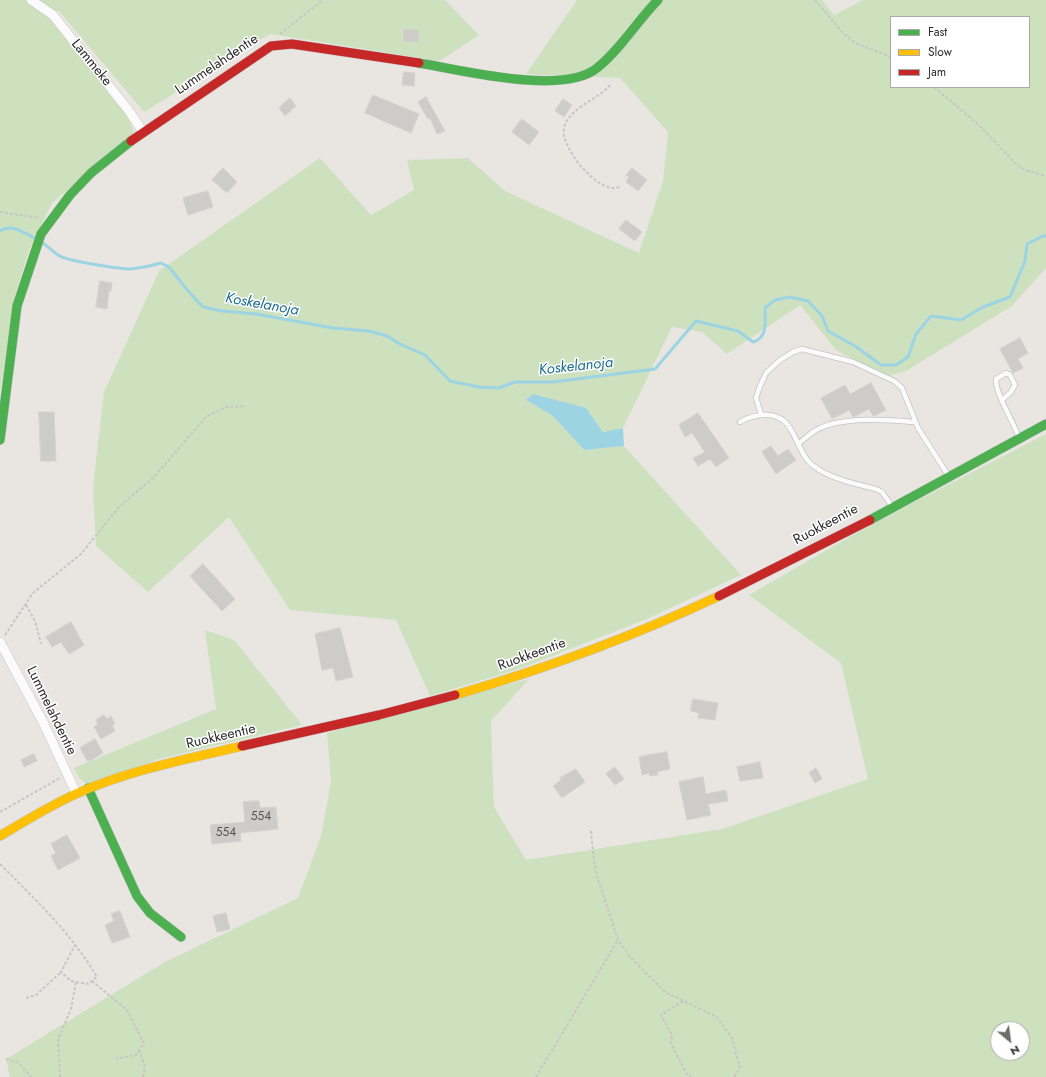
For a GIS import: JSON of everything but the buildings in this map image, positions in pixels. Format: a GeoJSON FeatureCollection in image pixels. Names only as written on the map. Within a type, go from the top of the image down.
{"type":"FeatureCollection","features":[{"type":"Feature","properties":{"kind":"street","name":"Lammeke"},"geometry":{"type":"LineString","coordinates":[[31,0],[53,15],[129,111],[143,132]]}},
{"type":"Feature","properties":{"kind":"street","name":"Lummelahdentie"},"geometry":{"type":"LineString","coordinates":[[0,440],[17,306],[41,234],[70,196],[91,173],[143,132],[271,46],[292,44],[530,80],[571,80],[587,75],[603,63],[648,9],[658,0]]}},
{"type":"Feature","properties":{"kind":"street","name":"Ruokkeentie"},"geometry":{"type":"LineString","coordinates":[[0,836],[88,788],[116,778],[156,767],[451,697],[509,679],[634,634],[706,602],[892,506],[1046,424]]}},
{"type":"Feature","properties":{"kind":"street","name":"Lummelahdentie"},"geometry":{"type":"LineString","coordinates":[[0,643],[44,724],[76,794]]}},
{"type":"Feature","properties":{"kind":"street"},"geometry":{"type":"LineString","coordinates":[[88,788],[137,896],[150,913],[181,937]]}},
{"type":"Feature","properties":{"kind":"lane"},"geometry":{"type":"LineString","coordinates":[[761,414],[756,398],[766,373],[780,360],[793,352],[802,349],[853,362],[894,381],[902,388],[915,422],[948,475]]}},
{"type":"Feature","properties":{"kind":"lane"},"geometry":{"type":"LineString","coordinates":[[1002,400],[1010,394],[1015,385],[1010,375],[1006,373],[996,379],[996,383],[1002,400],[1019,438]]}},
{"type":"Feature","properties":{"kind":"lane"},"geometry":{"type":"LineString","coordinates":[[740,422],[747,418],[761,414],[773,415],[783,419],[811,464],[836,477],[882,492],[892,506]]}},
{"type":"Feature","properties":{"kind":"lane"},"geometry":{"type":"LineString","coordinates":[[798,444],[818,429],[833,424],[875,420],[915,422]]}},
{"type":"Feature","properties":{"kind":"path"},"geometry":{"type":"LineString","coordinates":[[271,46],[281,32],[323,0]]}},
{"type":"Feature","properties":{"kind":"path"},"geometry":{"type":"LineString","coordinates":[[815,0],[843,33],[855,43],[890,58]]}},
{"type":"Feature","properties":{"kind":"path"},"geometry":{"type":"LineString","coordinates":[[610,84],[571,116],[564,128],[566,140],[572,156],[594,180],[610,189],[617,189],[621,186]]}},
{"type":"Feature","properties":{"kind":"path"},"geometry":{"type":"LineString","coordinates":[[935,88],[978,125],[1015,163],[1025,170],[1046,176]]}},
{"type":"Feature","properties":{"kind":"path"},"geometry":{"type":"LineString","coordinates":[[0,212],[51,220]]}},
{"type":"Feature","properties":{"kind":"path"},"geometry":{"type":"LineString","coordinates":[[0,643],[34,593],[81,554],[119,507],[153,478],[206,417],[226,407],[246,406]]}},
{"type":"Feature","properties":{"kind":"path"},"geometry":{"type":"LineString","coordinates":[[26,605],[34,621],[41,644]]}},
{"type":"Feature","properties":{"kind":"path"},"geometry":{"type":"LineString","coordinates":[[0,812],[66,774]]}},
{"type":"Feature","properties":{"kind":"path"},"geometry":{"type":"LineString","coordinates":[[591,831],[595,867],[606,908],[618,940],[631,958],[665,992],[717,1017],[732,1038],[740,1068],[734,1077]]}},
{"type":"Feature","properties":{"kind":"path"},"geometry":{"type":"LineString","coordinates":[[0,864],[54,917],[75,944],[97,977],[88,984],[71,981],[62,972]]}},
{"type":"Feature","properties":{"kind":"path"},"geometry":{"type":"LineString","coordinates":[[536,1077],[618,940]]}},
{"type":"Feature","properties":{"kind":"path"},"geometry":{"type":"LineString","coordinates":[[26,998],[36,995],[62,972],[75,944]]}},
{"type":"Feature","properties":{"kind":"path"},"geometry":{"type":"LineString","coordinates":[[92,981],[127,1010],[144,1042],[136,1055],[116,1059]]}},
{"type":"Feature","properties":{"kind":"path"},"geometry":{"type":"LineString","coordinates":[[60,1077],[58,1040],[71,1009],[76,982]]}},
{"type":"Feature","properties":{"kind":"path"},"geometry":{"type":"LineString","coordinates":[[684,1000],[661,1015],[672,1036],[672,1043],[686,1073],[691,1077]]}},
{"type":"Feature","properties":{"kind":"path"},"geometry":{"type":"LineString","coordinates":[[139,1050],[145,1066],[143,1077]]}},
{"type":"Feature","properties":{"kind":"path"},"geometry":{"type":"LineString","coordinates":[[6,1059],[20,1063],[31,1077]]}},
{"type":"Feature","properties":{"kind":"green space"},"geometry":{"type":"Polygon","coordinates":[[[0,0],[445,0],[479,35],[440,61],[270,34],[144,112],[59,11],[44,12],[126,112],[134,133],[52,203],[29,250],[15,296],[0,391],[0,0]]]}},
{"type":"Feature","properties":{"kind":"green space"},"geometry":{"type":"Polygon","coordinates":[[[577,0],[822,0],[834,15],[863,0],[1046,0],[1046,268],[1012,306],[906,371],[885,377],[836,350],[800,305],[727,354],[702,332],[672,327],[623,428],[603,432],[586,408],[566,404],[526,400],[553,416],[584,450],[624,446],[741,575],[649,618],[519,669],[430,696],[396,620],[290,610],[229,517],[148,592],[96,546],[93,487],[104,392],[159,271],[320,158],[371,215],[414,190],[407,160],[468,158],[505,191],[639,253],[663,181],[668,132],[620,78],[526,74],[577,0]]]}},
{"type":"Feature","properties":{"kind":"green space"},"geometry":{"type":"Polygon","coordinates":[[[1046,434],[1046,1077],[10,1077],[6,1059],[165,962],[298,898],[321,836],[331,782],[327,733],[529,679],[491,721],[494,807],[526,860],[722,829],[868,779],[841,663],[749,595],[872,524],[1046,434]]]}},
{"type":"Feature","properties":{"kind":"green space"},"geometry":{"type":"Polygon","coordinates":[[[205,630],[234,640],[302,725],[159,759],[88,785],[79,778],[74,768],[216,709],[205,630]]]}},
{"type":"Feature","properties":{"kind":"water"},"geometry":{"type":"Polygon","coordinates":[[[533,394],[586,408],[603,432],[623,428],[624,446],[584,450],[553,416],[526,400],[533,394]]]}},
{"type":"Feature","properties":{"kind":"waterway","name":"Koskelanoja"},"geometry":{"type":"LineString","coordinates":[[0,231],[13,228],[36,239]]}},
{"type":"Feature","properties":{"kind":"waterway","name":"Koskelanoja"},"geometry":{"type":"LineString","coordinates":[[41,242],[58,255],[71,260],[93,264],[131,269],[161,263],[169,267],[203,307],[222,311],[256,314],[333,328],[369,331],[387,336],[400,344],[425,355],[450,381],[479,387],[499,388],[515,382],[553,382],[655,369],[696,321],[738,331],[753,342],[761,337],[765,329],[765,308],[775,300],[790,297],[808,301],[822,316],[828,331],[855,346],[881,365],[896,365],[908,357],[916,334],[931,316],[961,320],[983,307],[1010,297],[1025,261],[1027,244],[1046,236]]}},
{"type":"Feature","properties":{"kind":"traffic: fast"},"geometry":{"type":"LineString","coordinates":[[419,63],[511,79],[537,81],[561,80],[581,76],[597,68],[606,60],[658,0]]}},
{"type":"Feature","properties":{"kind":"traffic: fast"},"geometry":{"type":"LineString","coordinates":[[0,440],[17,306],[41,234],[70,195],[91,173],[131,141]]}},
{"type":"Feature","properties":{"kind":"traffic: fast"},"geometry":{"type":"LineString","coordinates":[[870,520],[1046,424]]}},
{"type":"Feature","properties":{"kind":"traffic: fast"},"geometry":{"type":"LineString","coordinates":[[88,788],[137,896],[150,913],[181,937]]}},
{"type":"Feature","properties":{"kind":"traffic: slow"},"geometry":{"type":"LineString","coordinates":[[455,695],[589,651],[655,625],[719,596]]}},
{"type":"Feature","properties":{"kind":"traffic: slow"},"geometry":{"type":"LineString","coordinates":[[0,836],[38,813],[78,793],[98,785],[138,771],[242,746]]}},
{"type":"Feature","properties":{"kind":"traffic: jam"},"geometry":{"type":"LineString","coordinates":[[131,141],[271,46],[292,44],[419,63]]}},
{"type":"Feature","properties":{"kind":"traffic: jam"},"geometry":{"type":"LineString","coordinates":[[719,596],[870,520]]}},
{"type":"Feature","properties":{"kind":"traffic: jam"},"geometry":{"type":"LineString","coordinates":[[242,746],[379,715],[455,695]]}}]}
